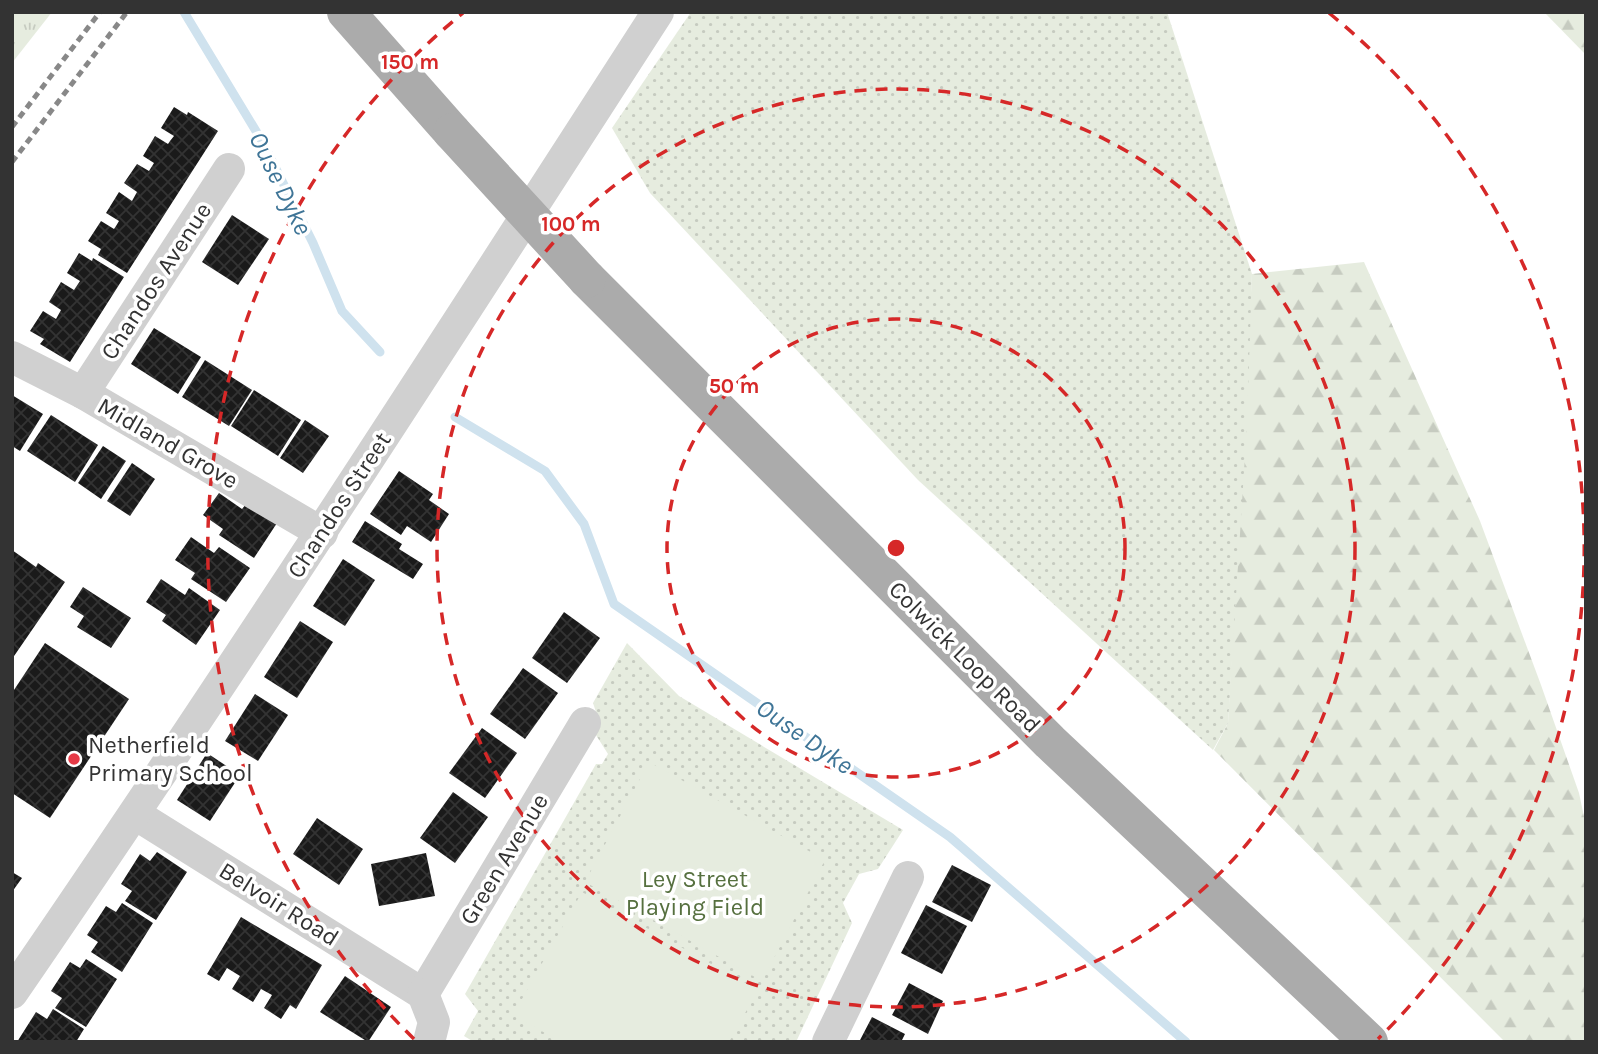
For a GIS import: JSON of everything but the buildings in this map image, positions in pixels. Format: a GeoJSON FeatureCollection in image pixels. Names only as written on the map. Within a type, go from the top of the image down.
{"type":"FeatureCollection","features":[{"type":"Feature","properties":{"kind":"main road","name":"Colwick Loop Road"},"geometry":{"type":"LineString","coordinates":[[346,12],[587,279],[1050,742],[1369,1042]]}},
{"type":"Feature","properties":{"kind":"street","name":"Chandos Street"},"geometry":{"type":"LineString","coordinates":[[12,993],[322,533],[658,12]]}},
{"type":"Feature","properties":{"kind":"street","name":"Chandos Avenue"},"geometry":{"type":"LineString","coordinates":[[83,393],[229,169]]}},
{"type":"Feature","properties":{"kind":"street","name":"Midland Grove"},"geometry":{"type":"LineString","coordinates":[[12,357],[83,393],[322,533]]}},
{"type":"Feature","properties":{"kind":"street","name":"Green Avenue"},"geometry":{"type":"LineString","coordinates":[[423,994],[585,723]]}},
{"type":"Feature","properties":{"kind":"street","name":"Belvoir Road"},"geometry":{"type":"LineString","coordinates":[[135,814],[423,994]]}},
{"type":"Feature","properties":{"kind":"street"},"geometry":{"type":"LineString","coordinates":[[828,1042],[908,877]]}},
{"type":"Feature","properties":{"kind":"street"},"geometry":{"type":"LineString","coordinates":[[423,994],[434,1022],[429,1042]]}},
{"type":"Feature","properties":{"kind":"green space"},"geometry":{"type":"Polygon","coordinates":[[[12,12],[52,12],[12,63],[12,12]]]}},
{"type":"Feature","properties":{"kind":"green space"},"geometry":{"type":"Polygon","coordinates":[[[691,12],[1167,12],[1252,274],[1247,424],[1228,723],[1213,750],[918,480],[650,193],[612,128],[691,12]]]}},
{"type":"Feature","properties":{"kind":"green space"},"geometry":{"type":"Polygon","coordinates":[[[1544,12],[1586,12],[1586,55],[1544,12]]]}},
{"type":"Feature","properties":{"kind":"green space"},"geometry":{"type":"Polygon","coordinates":[[[1364,262],[1480,521],[1579,793],[1586,826],[1586,1042],[1505,1042],[1214,750],[1228,723],[1252,274],[1364,262]]]}},
{"type":"Feature","properties":{"kind":"green space","name":"Ley Street Playing Field"},"geometry":{"type":"Polygon","coordinates":[[[627,643],[679,696],[903,830],[878,869],[859,874],[843,903],[852,923],[796,1042],[474,1042],[464,1036],[478,1011],[465,994],[596,764],[602,764],[608,754],[594,732],[597,715],[593,703],[627,643]]]}},
{"type":"Feature","properties":{"kind":"green space"},"geometry":{"type":"Polygon","coordinates":[[[649,762],[825,860],[762,981],[585,882],[649,762]]]}},
{"type":"Feature","properties":{"kind":"green space"},"geometry":{"type":"Polygon","coordinates":[[[582,892],[758,990],[729,1042],[561,1042],[513,1015],[582,892]]]}},
{"type":"Feature","properties":{"kind":"waterway","name":"Ouse Dyke"},"geometry":{"type":"LineString","coordinates":[[184,12],[262,141],[313,243],[342,311],[380,352]]}},
{"type":"Feature","properties":{"kind":"waterway","name":"Ouse Dyke"},"geometry":{"type":"LineString","coordinates":[[455,417],[545,471],[584,524],[614,604],[950,837],[1186,1042]]}},
{"type":"Feature","properties":{"kind":"railway"},"geometry":{"type":"LineString","coordinates":[[12,127],[100,12]]}},
{"type":"Feature","properties":{"kind":"railway"},"geometry":{"type":"LineString","coordinates":[[12,162],[127,12]]}},
{"type":"Feature","properties":{"kind":"place","name":"Netherfield Primary School"},"geometry":{"type":"Point","coordinates":[74,759]}}]}
